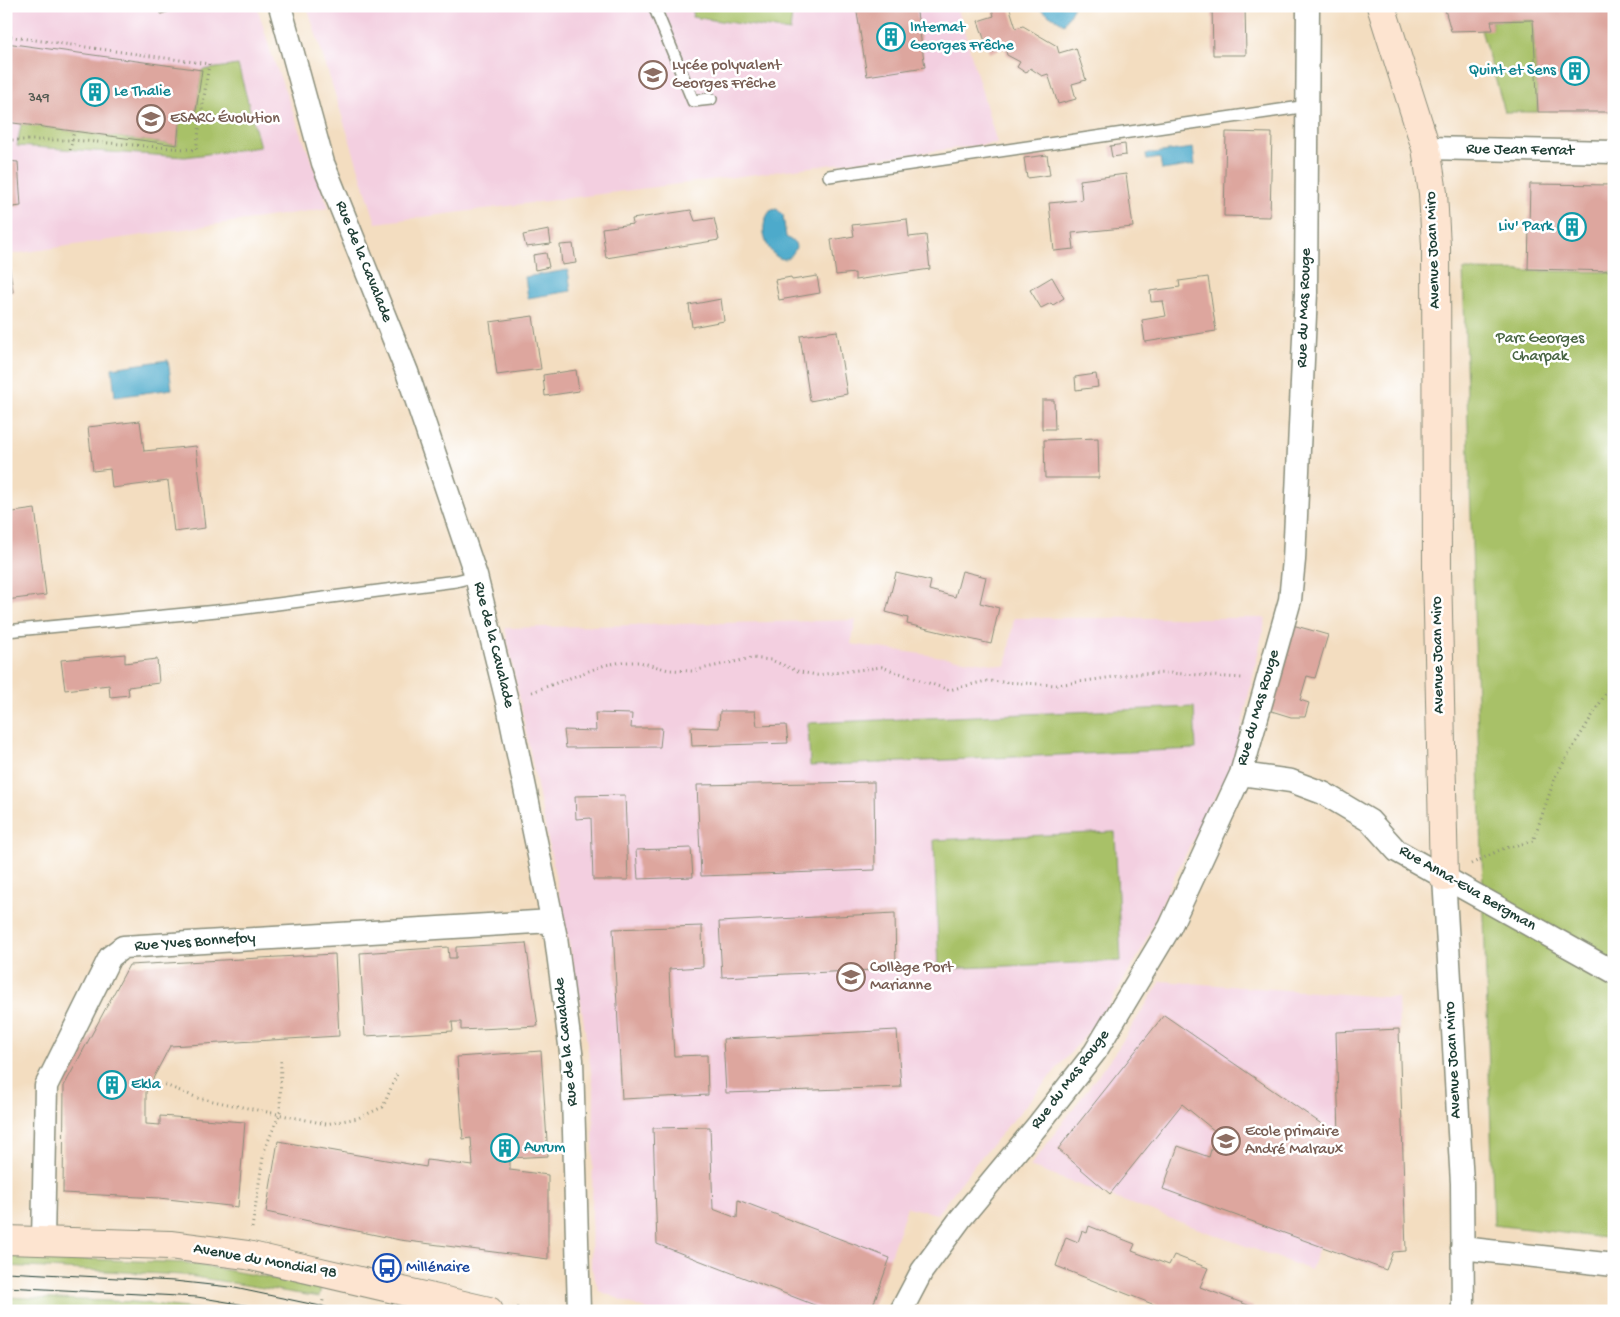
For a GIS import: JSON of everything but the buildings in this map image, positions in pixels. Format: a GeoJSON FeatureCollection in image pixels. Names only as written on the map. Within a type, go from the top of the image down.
{"type":"FeatureCollection","features":[{"type":"Feature","properties":{"kind":"street","name":"Rue de la Cavalade"},"geometry":{"type":"LineString","coordinates":[[280,6],[323,163],[407,372],[476,576],[508,701],[552,921],[572,1060],[578,1311]]}},
{"type":"Feature","properties":{"kind":"street","name":"Rue du Mas Rouge"},"geometry":{"type":"LineString","coordinates":[[901,1311],[922,1271],[961,1218],[1096,1052],[1170,928],[1241,774],[1290,600],[1294,560],[1306,293],[1308,6]]}},
{"type":"Feature","properties":{"kind":"street","name":"Avenue Joan Miro"},"geometry":{"type":"LineString","coordinates":[[1382,6],[1426,148],[1433,193],[1436,246],[1437,560],[1444,877],[1462,1183],[1463,1311]]}},
{"type":"Feature","properties":{"kind":"street","name":"Rue Jean Ferrat"},"geometry":{"type":"LineString","coordinates":[[1426,148],[1614,152]]}},
{"type":"Feature","properties":{"kind":"street","name":"Rue Anna-Eva Bergman"},"geometry":{"type":"LineString","coordinates":[[1241,774],[1291,782],[1323,793],[1370,821],[1398,851],[1614,972]]}},
{"type":"Feature","properties":{"kind":"street","name":"Rue Yves Bonnefoy"},"geometry":{"type":"LineString","coordinates":[[43,1241],[46,1086],[110,957],[123,947],[552,921]]}},
{"type":"Feature","properties":{"kind":"street","name":"Avenue du Mondial 98"},"geometry":{"type":"LineString","coordinates":[[6,1240],[170,1245],[247,1255],[489,1311]]}},
{"type":"Feature","properties":{"kind":"street"},"geometry":{"type":"LineString","coordinates":[[1462,1248],[1614,1265]]}},
{"type":"Feature","properties":{"kind":"lane"},"geometry":{"type":"LineString","coordinates":[[654,6],[693,101],[711,99]]}},
{"type":"Feature","properties":{"kind":"lane"},"geometry":{"type":"LineString","coordinates":[[829,176],[1308,106]]}},
{"type":"Feature","properties":{"kind":"lane"},"geometry":{"type":"LineString","coordinates":[[6,630],[238,609],[446,582],[476,576]]}},
{"type":"Feature","properties":{"kind":"path"},"geometry":{"type":"LineString","coordinates":[[6,36],[208,64],[196,150],[72,140],[6,140]]}},
{"type":"Feature","properties":{"kind":"path"},"geometry":{"type":"LineString","coordinates":[[70,150],[74,131]]}},
{"type":"Feature","properties":{"kind":"path"},"geometry":{"type":"LineString","coordinates":[[508,701],[605,665],[639,662],[669,670],[692,671],[752,658],[771,660],[800,672],[817,675],[882,666],[949,690],[986,680],[1057,684],[1135,674],[1206,674],[1246,679],[1255,685],[1263,696]]}},
{"type":"Feature","properties":{"kind":"path"},"geometry":{"type":"LineString","coordinates":[[1444,877],[1502,849],[1533,841],[1556,775],[1614,680]]}},
{"type":"Feature","properties":{"kind":"path"},"geometry":{"type":"LineString","coordinates":[[251,1236],[264,1151],[280,1113],[281,1058]]}},
{"type":"Feature","properties":{"kind":"path"},"geometry":{"type":"LineString","coordinates":[[165,1085],[198,1098],[280,1113],[326,1124],[358,1118],[383,1107],[397,1074]]}},
{"type":"Feature","properties":{"kind":"shaded area","name":"ESARC Évolution"},"geometry":{"type":"Polygon","coordinates":[[[6,6],[257,6],[271,53],[329,208],[6,255],[6,6]]]}},
{"type":"Feature","properties":{"kind":"shaded area","name":"Lycée polyvalent Georges Frêche"},"geometry":{"type":"Polygon","coordinates":[[[307,6],[957,6],[997,143],[376,223],[307,6]]]}},
{"type":"Feature","properties":{"kind":"shaded area","name":"Collège Port Marianne"},"geometry":{"type":"Polygon","coordinates":[[[1014,618],[1266,618],[1234,761],[1170,885],[1141,951],[1103,1015],[976,1163],[937,1214],[907,1207],[871,1311],[650,1311],[599,1291],[591,1267],[594,1092],[581,1003],[505,628],[856,620],[851,644],[1006,666],[1014,618]]]}},
{"type":"Feature","properties":{"kind":"shaded area","name":"Ecole primaire André Malraux"},"geometry":{"type":"Polygon","coordinates":[[[1161,981],[1398,998],[1406,1251],[1393,1252],[1386,1270],[1319,1247],[1311,1270],[1030,1167],[1118,1048],[1161,981]]]}},
{"type":"Feature","properties":{"kind":"green space"},"geometry":{"type":"Polygon","coordinates":[[[694,6],[793,6],[790,31],[692,17],[694,6]]]}},
{"type":"Feature","properties":{"kind":"green space"},"geometry":{"type":"Polygon","coordinates":[[[1533,20],[1538,112],[1505,112],[1481,30],[1493,29],[1491,21],[1533,20]]]}},
{"type":"Feature","properties":{"kind":"green space"},"geometry":{"type":"Polygon","coordinates":[[[238,65],[260,147],[185,157],[17,146],[21,124],[177,145],[180,117],[195,118],[202,70],[238,65]]]}},
{"type":"Feature","properties":{"kind":"green space","name":"Parc Georges Charpak"},"geometry":{"type":"Polygon","coordinates":[[[1463,270],[1614,272],[1614,1239],[1494,1225],[1463,270]]]}},
{"type":"Feature","properties":{"kind":"green space"},"geometry":{"type":"Polygon","coordinates":[[[1194,707],[1196,749],[810,766],[808,723],[1194,707]]]}},
{"type":"Feature","properties":{"kind":"green space"},"geometry":{"type":"Polygon","coordinates":[[[1115,832],[1121,961],[939,969],[934,840],[1115,832]]]}},
{"type":"Feature","properties":{"kind":"green space"},"geometry":{"type":"Polygon","coordinates":[[[6,1256],[187,1263],[321,1287],[319,1297],[183,1275],[6,1266],[6,1256]]]}},
{"type":"Feature","properties":{"kind":"green space"},"geometry":{"type":"Polygon","coordinates":[[[6,1297],[135,1302],[212,1311],[75,1311],[6,1304],[6,1297]]]}},
{"type":"Feature","properties":{"kind":"water"},"geometry":{"type":"Polygon","coordinates":[[[1035,6],[1074,6],[1064,24],[1035,6]]]}},
{"type":"Feature","properties":{"kind":"water"},"geometry":{"type":"Polygon","coordinates":[[[1193,148],[1195,165],[1162,170],[1160,158],[1147,160],[1146,154],[1193,148]]]}},
{"type":"Feature","properties":{"kind":"water"},"geometry":{"type":"Polygon","coordinates":[[[777,209],[783,215],[786,237],[795,243],[796,247],[790,256],[784,259],[777,257],[770,250],[764,231],[765,220],[771,210],[777,209]]]}},
{"type":"Feature","properties":{"kind":"water"},"geometry":{"type":"Polygon","coordinates":[[[568,270],[571,291],[528,298],[525,277],[568,270]]]}},
{"type":"Feature","properties":{"kind":"water"},"geometry":{"type":"Polygon","coordinates":[[[168,360],[172,389],[115,397],[112,368],[168,360]]]}},
{"type":"Feature","properties":{"kind":"tram line"},"geometry":{"type":"LineString","coordinates":[[6,1272],[174,1281],[230,1287],[344,1311]]}},
{"type":"Feature","properties":{"kind":"tram line"},"geometry":{"type":"LineString","coordinates":[[6,1287],[197,1297],[281,1311]]}},
{"type":"Feature","properties":{"kind":"place","name":"Internat Georges Frêche"},"geometry":{"type":"Point","coordinates":[891,37]}},
{"type":"Feature","properties":{"kind":"place","name":"Quint et Sens"},"geometry":{"type":"Point","coordinates":[1575,71]}},
{"type":"Feature","properties":{"kind":"place","name":"Lycée polyvalent Georges Frêche"},"geometry":{"type":"Point","coordinates":[653,75]}},
{"type":"Feature","properties":{"kind":"place","name":"Le Thalie"},"geometry":{"type":"Point","coordinates":[95,92]}},
{"type":"Feature","properties":{"kind":"place","name":"ESARC Évolution"},"geometry":{"type":"Point","coordinates":[151,119]}},
{"type":"Feature","properties":{"kind":"place","name":"Liv' Park"},"geometry":{"type":"Point","coordinates":[1572,227]}},
{"type":"Feature","properties":{"kind":"place","name":"Collège Port Marianne"},"geometry":{"type":"Point","coordinates":[851,977]}},
{"type":"Feature","properties":{"kind":"place","name":"Ekla"},"geometry":{"type":"Point","coordinates":[112,1085]}},
{"type":"Feature","properties":{"kind":"place","name":"Ecole primaire André Malraux"},"geometry":{"type":"Point","coordinates":[1226,1141]}},
{"type":"Feature","properties":{"kind":"place","name":"Aurum"},"geometry":{"type":"Point","coordinates":[505,1148]}},
{"type":"Feature","properties":{"kind":"place","name":"Millénaire"},"geometry":{"type":"Point","coordinates":[387,1268]}}]}
